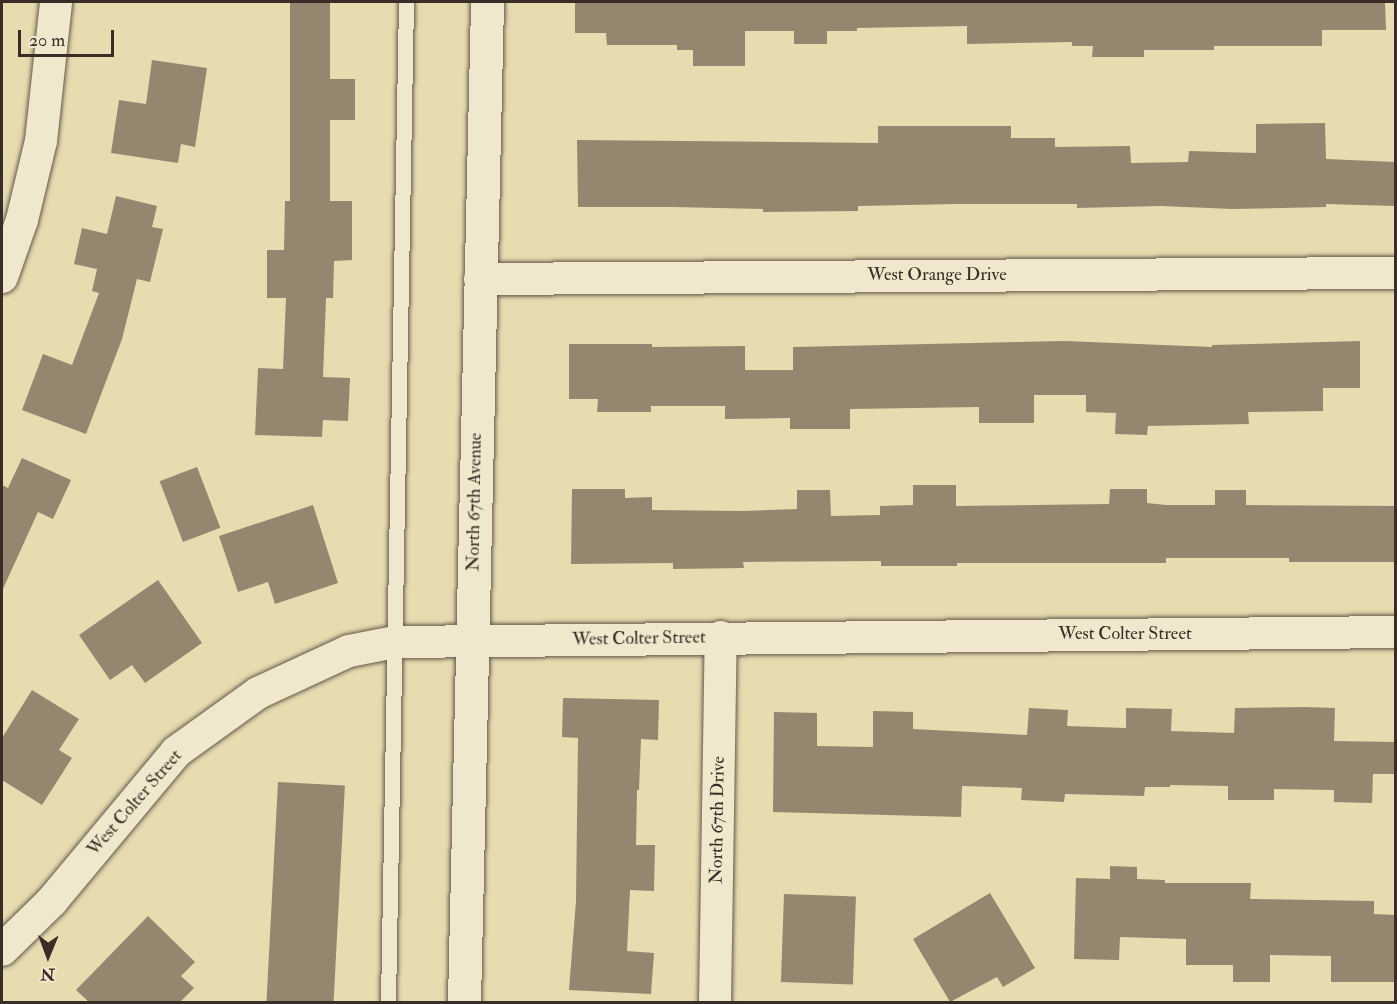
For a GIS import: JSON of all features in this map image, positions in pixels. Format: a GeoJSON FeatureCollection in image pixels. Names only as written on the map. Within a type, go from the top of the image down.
{"type":"FeatureCollection","features":[{"type":"Feature","properties":{"kind":"main road","name":"North 67th Avenue"},"geometry":{"type":"LineString","coordinates":[[464,1002],[487,2]]}},
{"type":"Feature","properties":{"kind":"street"},"geometry":{"type":"LineString","coordinates":[[2,277],[22,220],[41,141],[56,2]]}},
{"type":"Feature","properties":{"kind":"street","name":"West Orange Drive"},"geometry":{"type":"LineString","coordinates":[[480,279],[1395,273]]}},
{"type":"Feature","properties":{"kind":"street","name":"West Colter Street"},"geometry":{"type":"LineString","coordinates":[[2,950],[52,901],[176,752],[209,726],[258,693],[312,666],[349,651],[395,642],[1395,632]]}},
{"type":"Feature","properties":{"kind":"street","name":"North 67th Drive"},"geometry":{"type":"LineString","coordinates":[[715,1002],[721,638]]}},
{"type":"Feature","properties":{"kind":"lane"},"geometry":{"type":"LineString","coordinates":[[388,1002],[406,2]]}},
{"type":"Feature","properties":{"kind":"building"},"geometry":{"type":"Polygon","coordinates":[[[290,2],[330,2],[330,79],[355,79],[355,120],[330,120],[330,201],[352,201],[352,260],[334,261],[333,298],[326,298],[323,377],[350,378],[348,421],[323,420],[322,437],[255,435],[258,368],[283,369],[286,298],[267,298],[267,250],[284,250],[285,201],[290,201],[290,2]]]}},
{"type":"Feature","properties":{"kind":"building"},"geometry":{"type":"Polygon","coordinates":[[[575,2],[1385,2],[1386,30],[1322,30],[1322,46],[1214,46],[1214,50],[1144,50],[1144,57],[1092,57],[1093,46],[1072,46],[1072,42],[967,44],[967,26],[857,28],[857,31],[827,31],[827,44],[794,44],[794,31],[745,31],[745,66],[693,66],[693,50],[677,50],[677,45],[607,45],[606,33],[575,33],[575,2]]]}},
{"type":"Feature","properties":{"kind":"building"},"geometry":{"type":"Polygon","coordinates":[[[152,60],[207,68],[195,147],[181,144],[178,163],[111,153],[119,100],[146,104],[152,60]]]}},
{"type":"Feature","properties":{"kind":"building"},"geometry":{"type":"Polygon","coordinates":[[[1325,123],[1326,159],[1395,162],[1395,206],[1326,204],[1326,207],[1233,209],[1161,206],[1077,208],[1077,204],[956,204],[858,206],[858,211],[763,212],[763,209],[578,207],[577,140],[878,143],[878,126],[1011,126],[1011,138],[1055,138],[1055,147],[1130,146],[1131,163],[1188,162],[1189,151],[1256,153],[1256,124],[1325,123]]]}},
{"type":"Feature","properties":{"kind":"building"},"geometry":{"type":"Polygon","coordinates":[[[116,196],[157,206],[152,227],[163,229],[150,282],[137,279],[122,339],[86,434],[22,410],[43,354],[72,365],[99,293],[92,291],[97,269],[74,264],[82,228],[107,234],[116,196]]]}},
{"type":"Feature","properties":{"kind":"building"},"geometry":{"type":"Polygon","coordinates":[[[1065,341],[1212,347],[1212,345],[1360,341],[1360,388],[1323,388],[1323,411],[1248,412],[1249,424],[1148,426],[1147,435],[1115,434],[1116,413],[1086,412],[1086,395],[1034,395],[1034,423],[979,423],[979,407],[850,409],[850,429],[790,429],[790,418],[725,419],[725,406],[651,406],[651,412],[597,412],[598,399],[569,399],[569,344],[652,344],[652,347],[745,346],[745,370],[793,370],[793,347],[1065,341]]]}},
{"type":"Feature","properties":{"kind":"building"},"geometry":{"type":"Polygon","coordinates":[[[22,458],[71,480],[53,519],[38,512],[2,591],[2,485],[8,488],[22,458]]]}},
{"type":"Feature","properties":{"kind":"building"},"geometry":{"type":"Polygon","coordinates":[[[197,467],[220,528],[183,542],[160,481],[197,467]]]}},
{"type":"Feature","properties":{"kind":"building"},"geometry":{"type":"Polygon","coordinates":[[[913,485],[956,485],[956,506],[1109,504],[1110,489],[1147,489],[1147,503],[1166,505],[1215,505],[1215,490],[1246,490],[1246,505],[1395,506],[1395,562],[1289,562],[1289,558],[1166,558],[1166,563],[957,563],[957,566],[881,566],[881,561],[743,562],[744,568],[673,569],[673,563],[571,564],[572,489],[625,489],[625,498],[652,497],[652,510],[743,511],[797,509],[797,490],[830,490],[831,516],[880,515],[880,506],[913,505],[913,485]]]}},
{"type":"Feature","properties":{"kind":"building"},"geometry":{"type":"Polygon","coordinates":[[[313,505],[338,583],[275,604],[268,582],[238,592],[219,536],[313,505]]]}},
{"type":"Feature","properties":{"kind":"building"},"geometry":{"type":"Polygon","coordinates":[[[158,580],[202,643],[145,683],[132,665],[110,680],[79,635],[158,580]]]}},
{"type":"Feature","properties":{"kind":"building"},"geometry":{"type":"Polygon","coordinates":[[[32,690],[79,719],[59,750],[72,758],[42,805],[2,780],[2,738],[32,690]]]}},
{"type":"Feature","properties":{"kind":"building"},"geometry":{"type":"Polygon","coordinates":[[[563,698],[659,700],[658,740],[641,739],[639,790],[637,790],[636,845],[655,845],[654,891],[630,890],[627,951],[654,953],[651,994],[569,990],[576,901],[578,738],[562,737],[563,698]]]}},
{"type":"Feature","properties":{"kind":"building"},"geometry":{"type":"Polygon","coordinates":[[[1029,708],[1068,710],[1067,726],[1126,728],[1126,708],[1172,709],[1171,731],[1234,733],[1235,708],[1335,708],[1334,741],[1395,742],[1395,774],[1373,774],[1372,803],[1334,802],[1334,790],[1274,789],[1274,800],[1228,800],[1228,786],[1170,785],[1170,787],[1145,787],[1144,796],[1065,794],[1064,802],[1021,800],[1022,788],[962,786],[961,817],[773,812],[774,712],[817,713],[817,746],[873,747],[873,711],[913,712],[913,729],[1027,735],[1029,708]]]}},
{"type":"Feature","properties":{"kind":"building"},"geometry":{"type":"Polygon","coordinates":[[[278,782],[345,786],[334,1002],[266,1002],[278,782]]]}},
{"type":"Feature","properties":{"kind":"building"},"geometry":{"type":"Polygon","coordinates":[[[1110,866],[1137,867],[1137,879],[1165,880],[1165,883],[1251,883],[1250,899],[1374,901],[1374,914],[1395,915],[1395,982],[1331,982],[1331,956],[1270,955],[1270,982],[1233,982],[1233,965],[1186,965],[1186,939],[1120,937],[1119,960],[1074,959],[1076,878],[1110,879],[1110,866]]]}},
{"type":"Feature","properties":{"kind":"building"},"geometry":{"type":"Polygon","coordinates":[[[990,893],[1035,968],[1003,987],[997,977],[950,1002],[913,939],[990,893]]]}},
{"type":"Feature","properties":{"kind":"building"},"geometry":{"type":"Polygon","coordinates":[[[784,894],[856,897],[853,984],[781,982],[784,894]]]}},
{"type":"Feature","properties":{"kind":"building"},"geometry":{"type":"Polygon","coordinates":[[[148,916],[195,962],[181,976],[194,988],[180,1002],[89,1002],[76,990],[148,916]]]}}]}
